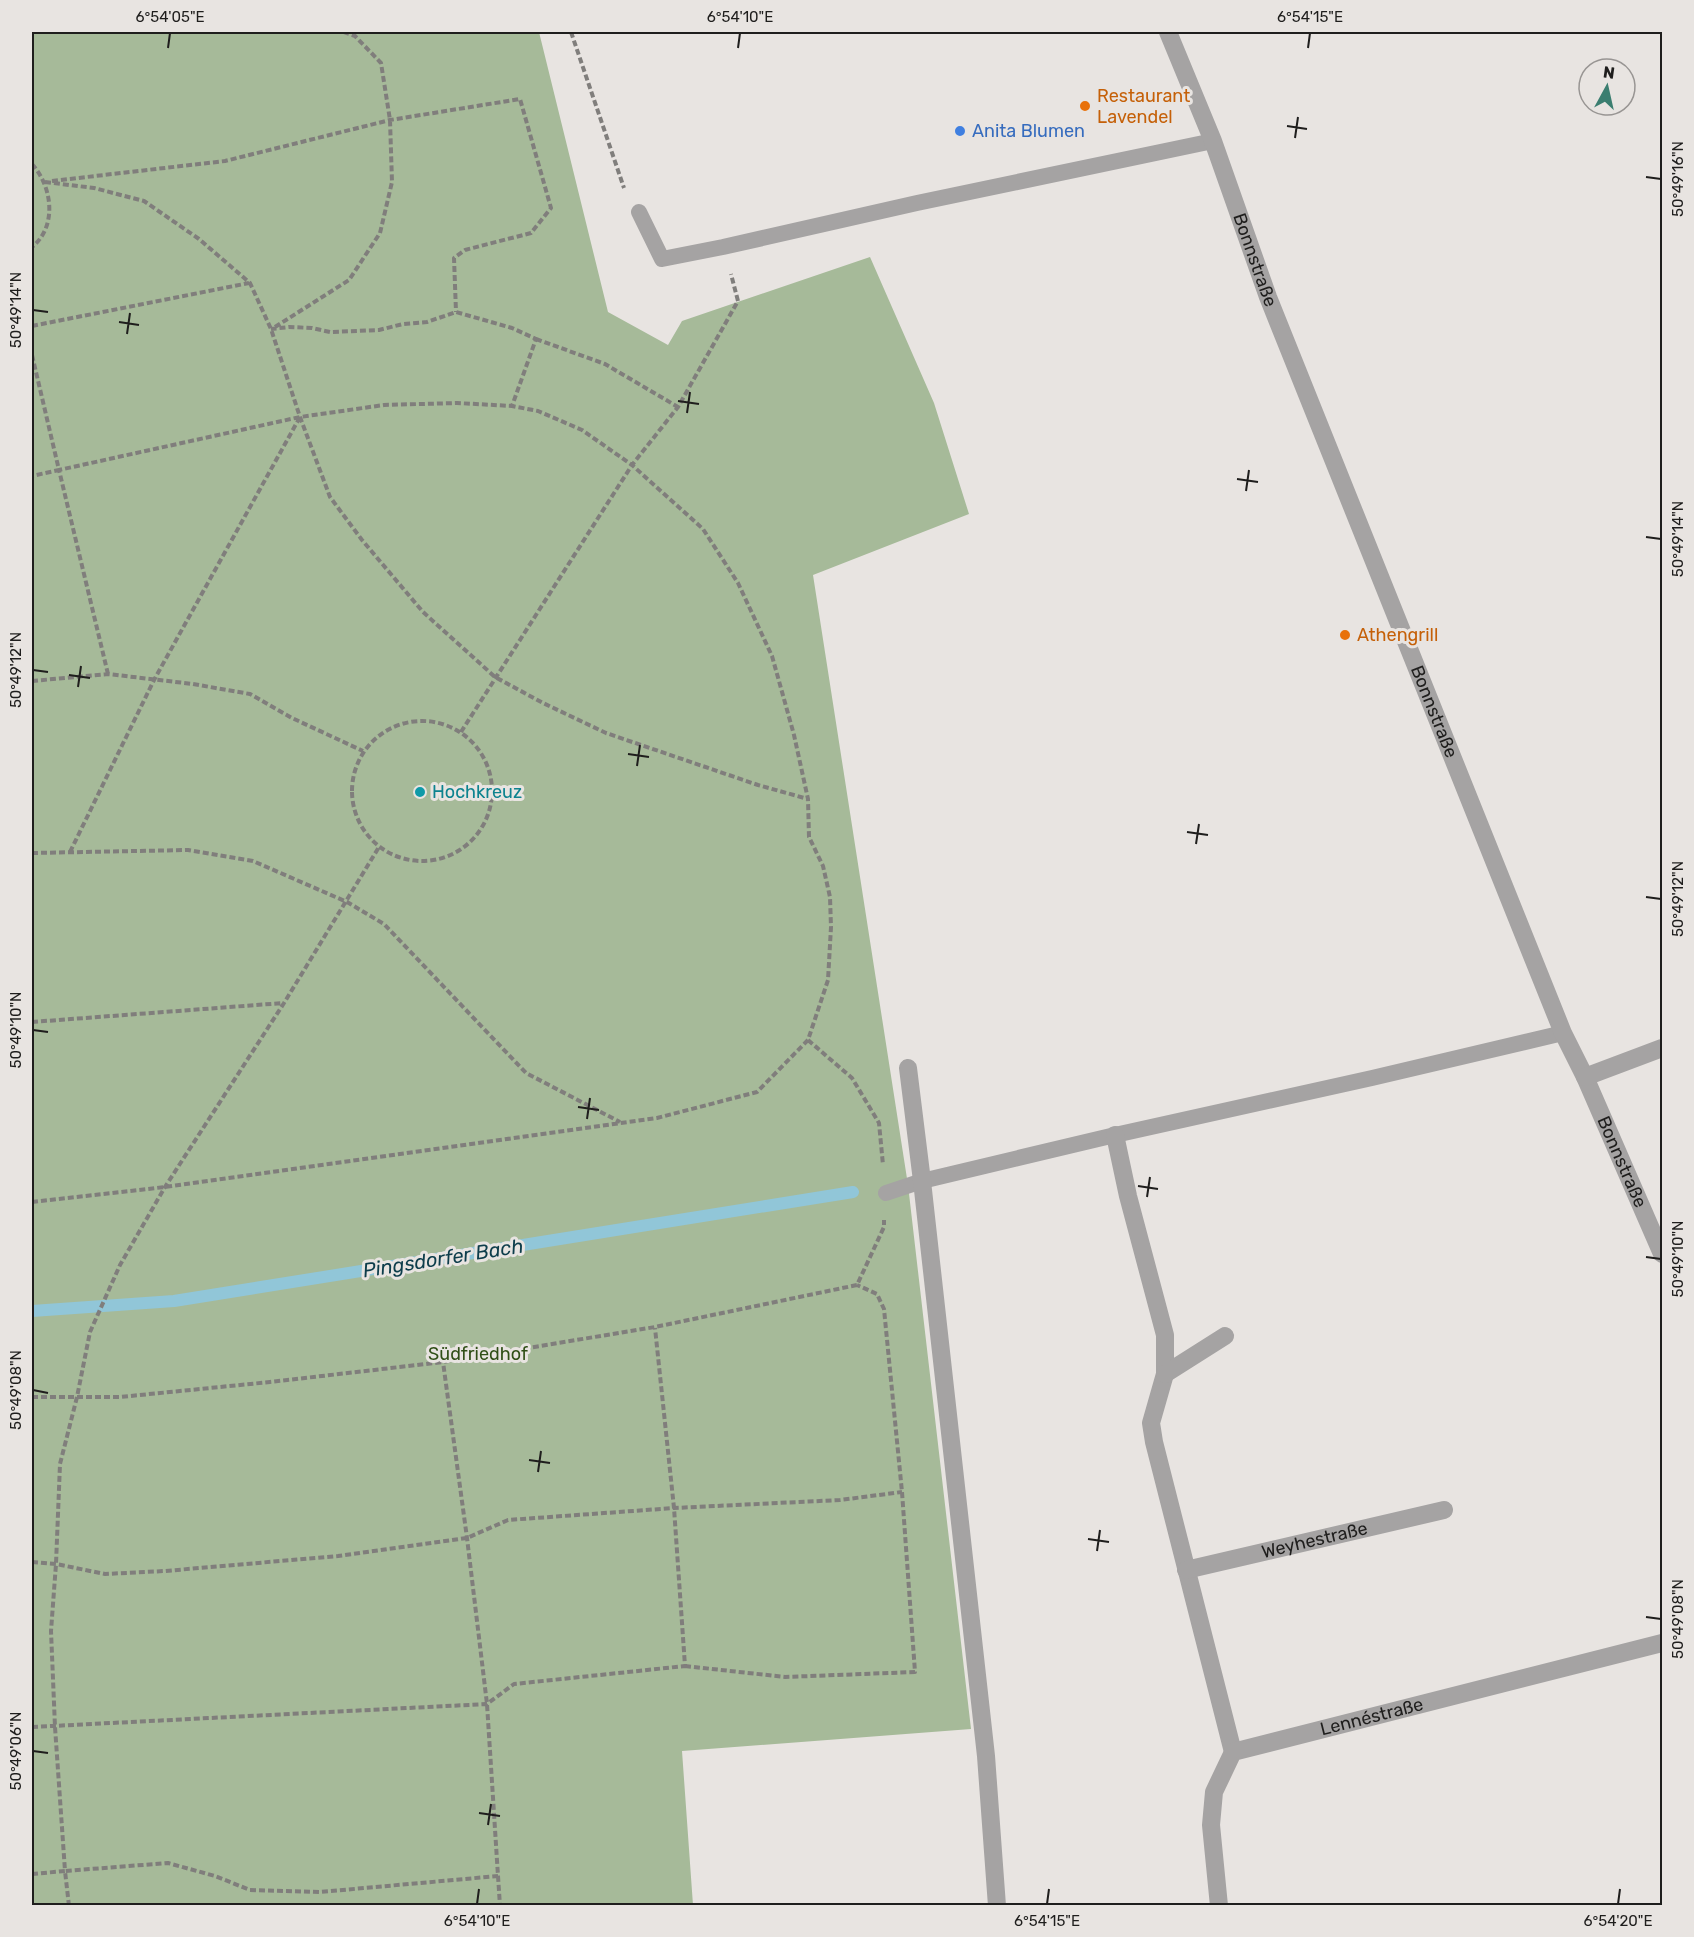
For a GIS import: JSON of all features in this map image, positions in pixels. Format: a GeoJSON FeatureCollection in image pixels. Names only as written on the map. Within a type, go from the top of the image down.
{"type":"FeatureCollection","features":[{"type":"Feature","properties":{"kind":"street","name":"Bonnstraße"},"geometry":{"type":"LineString","coordinates":[[1168,32],[1213,141],[1268,297],[1563,1033],[1585,1077],[1662,1254]]}},
{"type":"Feature","properties":{"kind":"street"},"geometry":{"type":"LineString","coordinates":[[1585,1077],[1662,1047]]}},
{"type":"Feature","properties":{"kind":"street"},"geometry":{"type":"LineString","coordinates":[[908,1068],[984,1744],[997,1905]]}},
{"type":"Feature","properties":{"kind":"street"},"geometry":{"type":"LineString","coordinates":[[1115,1135],[1128,1196],[1165,1335],[1165,1374],[1151,1423],[1154,1442],[1233,1752],[1214,1792],[1211,1825],[1219,1905]]}},
{"type":"Feature","properties":{"kind":"street"},"geometry":{"type":"LineString","coordinates":[[1165,1374],[1226,1336]]}},
{"type":"Feature","properties":{"kind":"street","name":"Weyhestraße"},"geometry":{"type":"LineString","coordinates":[[1186,1570],[1444,1510]]}},
{"type":"Feature","properties":{"kind":"street","name":"Lennéstraße"},"geometry":{"type":"LineString","coordinates":[[1233,1752],[1662,1643]]}},
{"type":"Feature","properties":{"kind":"lane"},"geometry":{"type":"LineString","coordinates":[[639,212],[662,259],[723,248],[917,203],[1213,141]]}},
{"type":"Feature","properties":{"kind":"lane"},"geometry":{"type":"LineString","coordinates":[[886,1193],[922,1181],[1115,1135],[1384,1076],[1563,1033]]}},
{"type":"Feature","properties":{"kind":"path"},"geometry":{"type":"LineString","coordinates":[[272,329],[349,280],[380,233],[392,182],[390,120],[381,63],[355,36],[344,32]]}},
{"type":"Feature","properties":{"kind":"path"},"geometry":{"type":"LineString","coordinates":[[571,32],[621,184],[639,212]]}},
{"type":"Feature","properties":{"kind":"path"},"geometry":{"type":"LineString","coordinates":[[45,182],[225,161],[390,120],[520,99],[551,208],[531,233],[465,250],[454,258],[456,312]]}},
{"type":"Feature","properties":{"kind":"path"},"geometry":{"type":"LineString","coordinates":[[32,164],[45,182],[50,203],[47,224],[32,247]]}},
{"type":"Feature","properties":{"kind":"path"},"geometry":{"type":"LineString","coordinates":[[45,182],[94,188],[144,201],[199,239],[250,283],[272,329],[300,417],[330,497],[362,540],[423,612],[495,677],[606,733],[758,785],[808,799]]}},
{"type":"Feature","properties":{"kind":"path"},"geometry":{"type":"LineString","coordinates":[[461,732],[632,465],[678,407],[738,301],[723,248]]}},
{"type":"Feature","properties":{"kind":"path"},"geometry":{"type":"LineString","coordinates":[[32,326],[250,283]]}},
{"type":"Feature","properties":{"kind":"path"},"geometry":{"type":"LineString","coordinates":[[272,329],[312,328],[330,332],[379,330],[403,324],[427,322],[456,312],[512,328],[605,364],[678,407]]}},
{"type":"Feature","properties":{"kind":"path"},"geometry":{"type":"LineString","coordinates":[[512,406],[536,339]]}},
{"type":"Feature","properties":{"kind":"path"},"geometry":{"type":"LineString","coordinates":[[32,355],[108,674]]}},
{"type":"Feature","properties":{"kind":"path"},"geometry":{"type":"LineString","coordinates":[[32,476],[300,417],[384,405],[457,403],[512,406],[538,411],[582,430],[632,465],[703,529],[738,583],[772,656],[794,735],[808,799],[809,837],[823,866],[830,897],[831,927],[828,980],[808,1040],[757,1092],[657,1118],[165,1187],[32,1202]]}},
{"type":"Feature","properties":{"kind":"path"},"geometry":{"type":"LineString","coordinates":[[70,852],[154,680],[300,417]]}},
{"type":"Feature","properties":{"kind":"path"},"geometry":{"type":"LineString","coordinates":[[32,681],[108,674],[193,684],[250,694],[292,718],[363,751]]}},
{"type":"Feature","properties":{"kind":"path"},"geometry":{"type":"LineString","coordinates":[[426,720],[444,724],[461,732],[479,748],[490,771],[493,796],[486,821],[472,842],[451,856],[426,862],[401,858],[379,846],[361,826],[352,802],[353,776],[363,751],[375,737],[391,727],[408,722],[426,720]]}},
{"type":"Feature","properties":{"kind":"path"},"geometry":{"type":"LineString","coordinates":[[69,1905],[55,1727],[51,1631],[60,1464],[90,1332],[120,1265],[165,1187],[284,1003],[379,846]]}},
{"type":"Feature","properties":{"kind":"path"},"geometry":{"type":"LineString","coordinates":[[32,853],[188,850],[253,861],[347,902],[384,924],[526,1073],[621,1122]]}},
{"type":"Feature","properties":{"kind":"path"},"geometry":{"type":"LineString","coordinates":[[32,1022],[284,1003]]}},
{"type":"Feature","properties":{"kind":"path"},"geometry":{"type":"LineString","coordinates":[[808,1040],[852,1078],[879,1123],[886,1193],[884,1227],[857,1285]]}},
{"type":"Feature","properties":{"kind":"path"},"geometry":{"type":"LineString","coordinates":[[32,1397],[120,1397],[442,1362],[655,1327],[857,1285],[877,1294],[884,1309],[902,1492],[915,1672],[785,1677],[685,1666],[514,1684],[487,1704],[32,1727]]}},
{"type":"Feature","properties":{"kind":"path"},"geometry":{"type":"LineString","coordinates":[[655,1327],[674,1508],[685,1666]]}},
{"type":"Feature","properties":{"kind":"path"},"geometry":{"type":"LineString","coordinates":[[442,1362],[467,1538],[487,1704],[500,1905]]}},
{"type":"Feature","properties":{"kind":"path"},"geometry":{"type":"LineString","coordinates":[[32,1562],[56,1564],[105,1574],[165,1571],[338,1556],[467,1538],[508,1520],[674,1508],[840,1500],[902,1492]]}},
{"type":"Feature","properties":{"kind":"path"},"geometry":{"type":"LineString","coordinates":[[32,1874],[168,1863],[215,1876],[250,1890],[320,1892],[498,1876]]}},
{"type":"Feature","properties":{"kind":"green space","name":"Südfriedhof"},"geometry":{"type":"Polygon","coordinates":[[[32,32],[539,32],[608,312],[668,345],[682,321],[870,257],[934,403],[969,514],[813,575],[908,1185],[971,1729],[682,1751],[693,1905],[32,1906],[32,32]]]}},
{"type":"Feature","properties":{"kind":"waterway","name":"Pingsdorfer Bach"},"geometry":{"type":"LineString","coordinates":[[32,1311],[174,1301],[853,1192]]}},
{"type":"Feature","properties":{"kind":"place","name":"Restaurant Lavendel"},"geometry":{"type":"Point","coordinates":[1085,106]}},
{"type":"Feature","properties":{"kind":"place","name":"Anita Blumen"},"geometry":{"type":"Point","coordinates":[960,131]}},
{"type":"Feature","properties":{"kind":"place","name":"Athengrill"},"geometry":{"type":"Point","coordinates":[1345,635]}},
{"type":"Feature","properties":{"kind":"place","name":"Hochkreuz"},"geometry":{"type":"Point","coordinates":[420,792]}}]}
